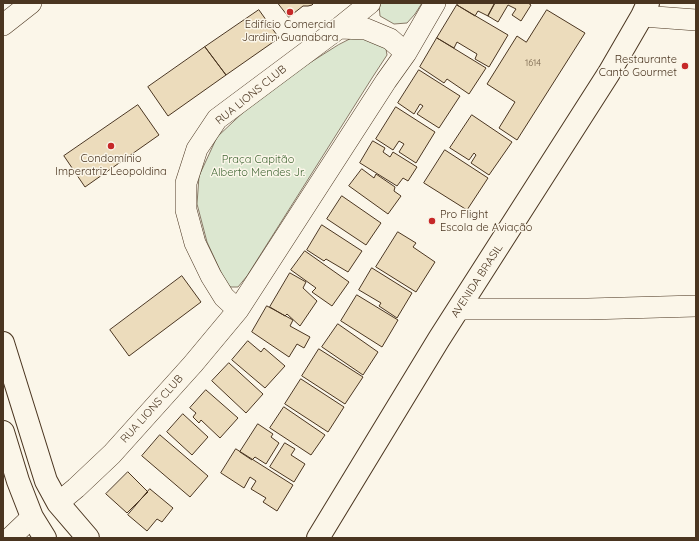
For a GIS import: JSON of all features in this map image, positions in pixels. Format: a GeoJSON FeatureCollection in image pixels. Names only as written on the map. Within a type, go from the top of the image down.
{"type":"FeatureCollection","features":[{"type":"Feature","properties":{"kind":"main road","name":"AVENIDA BRASIL"},"geometry":{"type":"LineString","coordinates":[[318,538],[458,309],[597,93],[645,9]]}},
{"type":"Feature","properties":{"kind":"main road"},"geometry":{"type":"LineString","coordinates":[[3,343],[46,480],[58,503],[88,538]]}},
{"type":"Feature","properties":{"kind":"main road"},"geometry":{"type":"LineString","coordinates":[[3,432],[18,481],[40,531]]}},
{"type":"Feature","properties":{"kind":"main road"},"geometry":{"type":"LineString","coordinates":[[325,538],[333,512]]}},
{"type":"Feature","properties":{"kind":"street"},"geometry":{"type":"LineString","coordinates":[[3,25],[31,3]]}},
{"type":"Feature","properties":{"kind":"street","name":"RUA LIONS CLUB"},"geometry":{"type":"LineString","coordinates":[[238,310],[224,297],[210,276],[195,242],[186,210],[186,183],[197,149],[217,119],[370,3]]}},
{"type":"Feature","properties":{"kind":"street","name":"RUA LIONS CLUB"},"geometry":{"type":"LineString","coordinates":[[58,503],[112,454],[193,364],[238,310],[386,81],[406,53],[435,3]]}},
{"type":"Feature","properties":{"kind":"street"},"geometry":{"type":"LineString","coordinates":[[645,9],[696,20]]}},
{"type":"Feature","properties":{"kind":"street"},"geometry":{"type":"LineString","coordinates":[[339,28],[366,29],[390,39],[406,53]]}},
{"type":"Feature","properties":{"kind":"street"},"geometry":{"type":"LineString","coordinates":[[458,309],[588,309],[696,306]]}},
{"type":"Feature","properties":{"kind":"street"},"geometry":{"type":"LineString","coordinates":[[10,538],[40,531]]}},
{"type":"Feature","properties":{"kind":"green space"},"geometry":{"type":"Polygon","coordinates":[[[381,3],[422,3],[407,23],[394,24],[380,16],[379,5],[381,3]]]}},
{"type":"Feature","properties":{"kind":"green space","name":"Praça Capitão Alberto Mendes Jr."},"geometry":{"type":"Polygon","coordinates":[[[356,36],[385,43],[387,55],[247,276],[238,287],[230,287],[225,281],[207,242],[197,204],[199,176],[217,137],[251,105],[300,69],[338,45],[356,36]]]}},
{"type":"Feature","properties":{"kind":"building","name":"Edifício Comercial Jardim Guanabara"},"geometry":{"type":"Polygon","coordinates":[[[278,3],[314,3],[312,5],[303,6],[289,17],[278,3]]]}},
{"type":"Feature","properties":{"kind":"building"},"geometry":{"type":"Polygon","coordinates":[[[459,3],[495,3],[488,16],[478,11],[475,16],[457,5],[459,3]]]}},
{"type":"Feature","properties":{"kind":"building"},"geometry":{"type":"Polygon","coordinates":[[[495,3],[528,3],[531,5],[521,21],[512,15],[516,9],[508,5],[498,22],[488,16],[495,3]]]}},
{"type":"Feature","properties":{"kind":"building"},"geometry":{"type":"Polygon","coordinates":[[[457,5],[508,35],[489,67],[475,59],[477,54],[457,42],[454,48],[437,38],[457,5]]]}},
{"type":"Feature","properties":{"kind":"building"},"geometry":{"type":"Polygon","coordinates":[[[259,10],[279,38],[226,75],[205,47],[259,10]]]}},
{"type":"Feature","properties":{"kind":"building"},"geometry":{"type":"Polygon","coordinates":[[[547,10],[585,33],[517,140],[499,128],[515,102],[487,84],[517,36],[526,42],[547,10]]]}},
{"type":"Feature","properties":{"kind":"building"},"geometry":{"type":"Polygon","coordinates":[[[437,38],[486,68],[469,94],[447,79],[444,83],[420,67],[437,38]]]}},
{"type":"Feature","properties":{"kind":"building"},"geometry":{"type":"Polygon","coordinates":[[[205,47],[226,75],[168,116],[148,87],[205,47]]]}},
{"type":"Feature","properties":{"kind":"building"},"geometry":{"type":"Polygon","coordinates":[[[419,70],[460,96],[439,128],[417,114],[423,106],[420,104],[414,114],[398,103],[419,70]]]}},
{"type":"Feature","properties":{"kind":"building","name":"Condomínio Imperatriz Leopoldina"},"geometry":{"type":"Polygon","coordinates":[[[138,105],[159,135],[85,187],[64,156],[138,105]]]}},
{"type":"Feature","properties":{"kind":"building"},"geometry":{"type":"Polygon","coordinates":[[[396,107],[435,132],[416,163],[399,152],[404,144],[399,141],[393,150],[376,139],[396,107]]]}},
{"type":"Feature","properties":{"kind":"building"},"geometry":{"type":"Polygon","coordinates":[[[472,115],[512,142],[489,175],[471,163],[476,155],[474,153],[469,160],[450,148],[472,115]]]}},
{"type":"Feature","properties":{"kind":"building"},"geometry":{"type":"Polygon","coordinates":[[[373,141],[385,148],[383,152],[390,157],[393,152],[417,167],[408,181],[403,178],[397,186],[360,163],[373,141]]]}},
{"type":"Feature","properties":{"kind":"building"},"geometry":{"type":"Polygon","coordinates":[[[445,150],[488,178],[467,210],[424,183],[445,150]]]}},
{"type":"Feature","properties":{"kind":"building"},"geometry":{"type":"Polygon","coordinates":[[[362,169],[374,178],[376,174],[395,187],[394,191],[401,196],[388,214],[349,186],[362,169]]]}},
{"type":"Feature","properties":{"kind":"building"},"geometry":{"type":"Polygon","coordinates":[[[342,196],[381,223],[366,245],[327,219],[342,196]]]}},
{"type":"Feature","properties":{"kind":"building"},"geometry":{"type":"Polygon","coordinates":[[[322,225],[362,251],[348,272],[326,259],[324,261],[307,250],[322,225]]]}},
{"type":"Feature","properties":{"kind":"building"},"geometry":{"type":"Polygon","coordinates":[[[398,232],[416,243],[413,247],[435,262],[416,292],[376,267],[398,232]]]}},
{"type":"Feature","properties":{"kind":"building"},"geometry":{"type":"Polygon","coordinates":[[[305,251],[349,282],[332,306],[312,292],[316,288],[291,270],[305,251]]]}},
{"type":"Feature","properties":{"kind":"building"},"geometry":{"type":"Polygon","coordinates":[[[372,268],[412,293],[397,318],[379,306],[381,303],[359,290],[372,268]]]}},
{"type":"Feature","properties":{"kind":"building"},"geometry":{"type":"Polygon","coordinates":[[[290,273],[306,282],[303,288],[317,301],[300,326],[287,314],[285,316],[270,307],[290,273]]]}},
{"type":"Feature","properties":{"kind":"building"},"geometry":{"type":"Polygon","coordinates":[[[182,276],[201,302],[129,356],[110,330],[182,276]]]}},
{"type":"Feature","properties":{"kind":"building"},"geometry":{"type":"Polygon","coordinates":[[[357,295],[398,320],[382,347],[341,321],[357,295]]]}},
{"type":"Feature","properties":{"kind":"building"},"geometry":{"type":"Polygon","coordinates":[[[267,306],[293,320],[290,326],[310,337],[304,348],[297,344],[289,357],[252,332],[267,306]]]}},
{"type":"Feature","properties":{"kind":"building"},"geometry":{"type":"Polygon","coordinates":[[[338,324],[378,352],[363,375],[322,347],[338,324]]]}},
{"type":"Feature","properties":{"kind":"building"},"geometry":{"type":"Polygon","coordinates":[[[248,341],[261,352],[264,348],[285,366],[265,388],[232,360],[248,341]]]}},
{"type":"Feature","properties":{"kind":"building"},"geometry":{"type":"Polygon","coordinates":[[[319,349],[363,377],[345,404],[302,376],[319,349]]]}},
{"type":"Feature","properties":{"kind":"building"},"geometry":{"type":"Polygon","coordinates":[[[229,363],[263,394],[246,413],[212,381],[229,363]]]}},
{"type":"Feature","properties":{"kind":"building"},"geometry":{"type":"Polygon","coordinates":[[[301,379],[344,407],[328,432],[285,404],[301,379]]]}},
{"type":"Feature","properties":{"kind":"building"},"geometry":{"type":"Polygon","coordinates":[[[206,390],[238,418],[220,438],[201,420],[199,423],[193,417],[196,413],[190,408],[206,390]]]}},
{"type":"Feature","properties":{"kind":"building"},"geometry":{"type":"Polygon","coordinates":[[[284,407],[325,435],[311,455],[270,428],[284,407]]]}},
{"type":"Feature","properties":{"kind":"building"},"geometry":{"type":"Polygon","coordinates":[[[183,414],[208,437],[192,455],[167,432],[183,414]]]}},
{"type":"Feature","properties":{"kind":"building"},"geometry":{"type":"Polygon","coordinates":[[[258,424],[273,434],[271,437],[279,443],[266,464],[255,457],[252,460],[240,452],[258,424]]]}},
{"type":"Feature","properties":{"kind":"building"},"geometry":{"type":"Polygon","coordinates":[[[160,435],[208,476],[190,497],[142,456],[160,435]]]}},
{"type":"Feature","properties":{"kind":"building"},"geometry":{"type":"Polygon","coordinates":[[[285,443],[295,449],[291,455],[305,464],[294,482],[270,467],[285,443]]]}},
{"type":"Feature","properties":{"kind":"building"},"geometry":{"type":"Polygon","coordinates":[[[236,449],[293,485],[277,511],[263,502],[266,498],[251,489],[256,481],[250,477],[244,488],[221,473],[236,449]]]}},
{"type":"Feature","properties":{"kind":"building"},"geometry":{"type":"Polygon","coordinates":[[[128,472],[148,492],[127,513],[106,494],[128,472]]]}},
{"type":"Feature","properties":{"kind":"building"},"geometry":{"type":"Polygon","coordinates":[[[150,489],[173,508],[162,522],[157,519],[147,531],[128,515],[150,489]]]}},
{"type":"Feature","properties":{"kind":"place","name":"Edifício Comercial Jardim Guanabara"},"geometry":{"type":"Point","coordinates":[290,12]}},
{"type":"Feature","properties":{"kind":"place","name":"Restaurante Canto Gourmet"},"geometry":{"type":"Point","coordinates":[685,66]}},
{"type":"Feature","properties":{"kind":"place","name":"Condomínio Imperatriz Leopoldina"},"geometry":{"type":"Point","coordinates":[111,146]}},
{"type":"Feature","properties":{"kind":"place","name":"Pro Flight Escola de Aviação"},"geometry":{"type":"Point","coordinates":[432,221]}}]}
